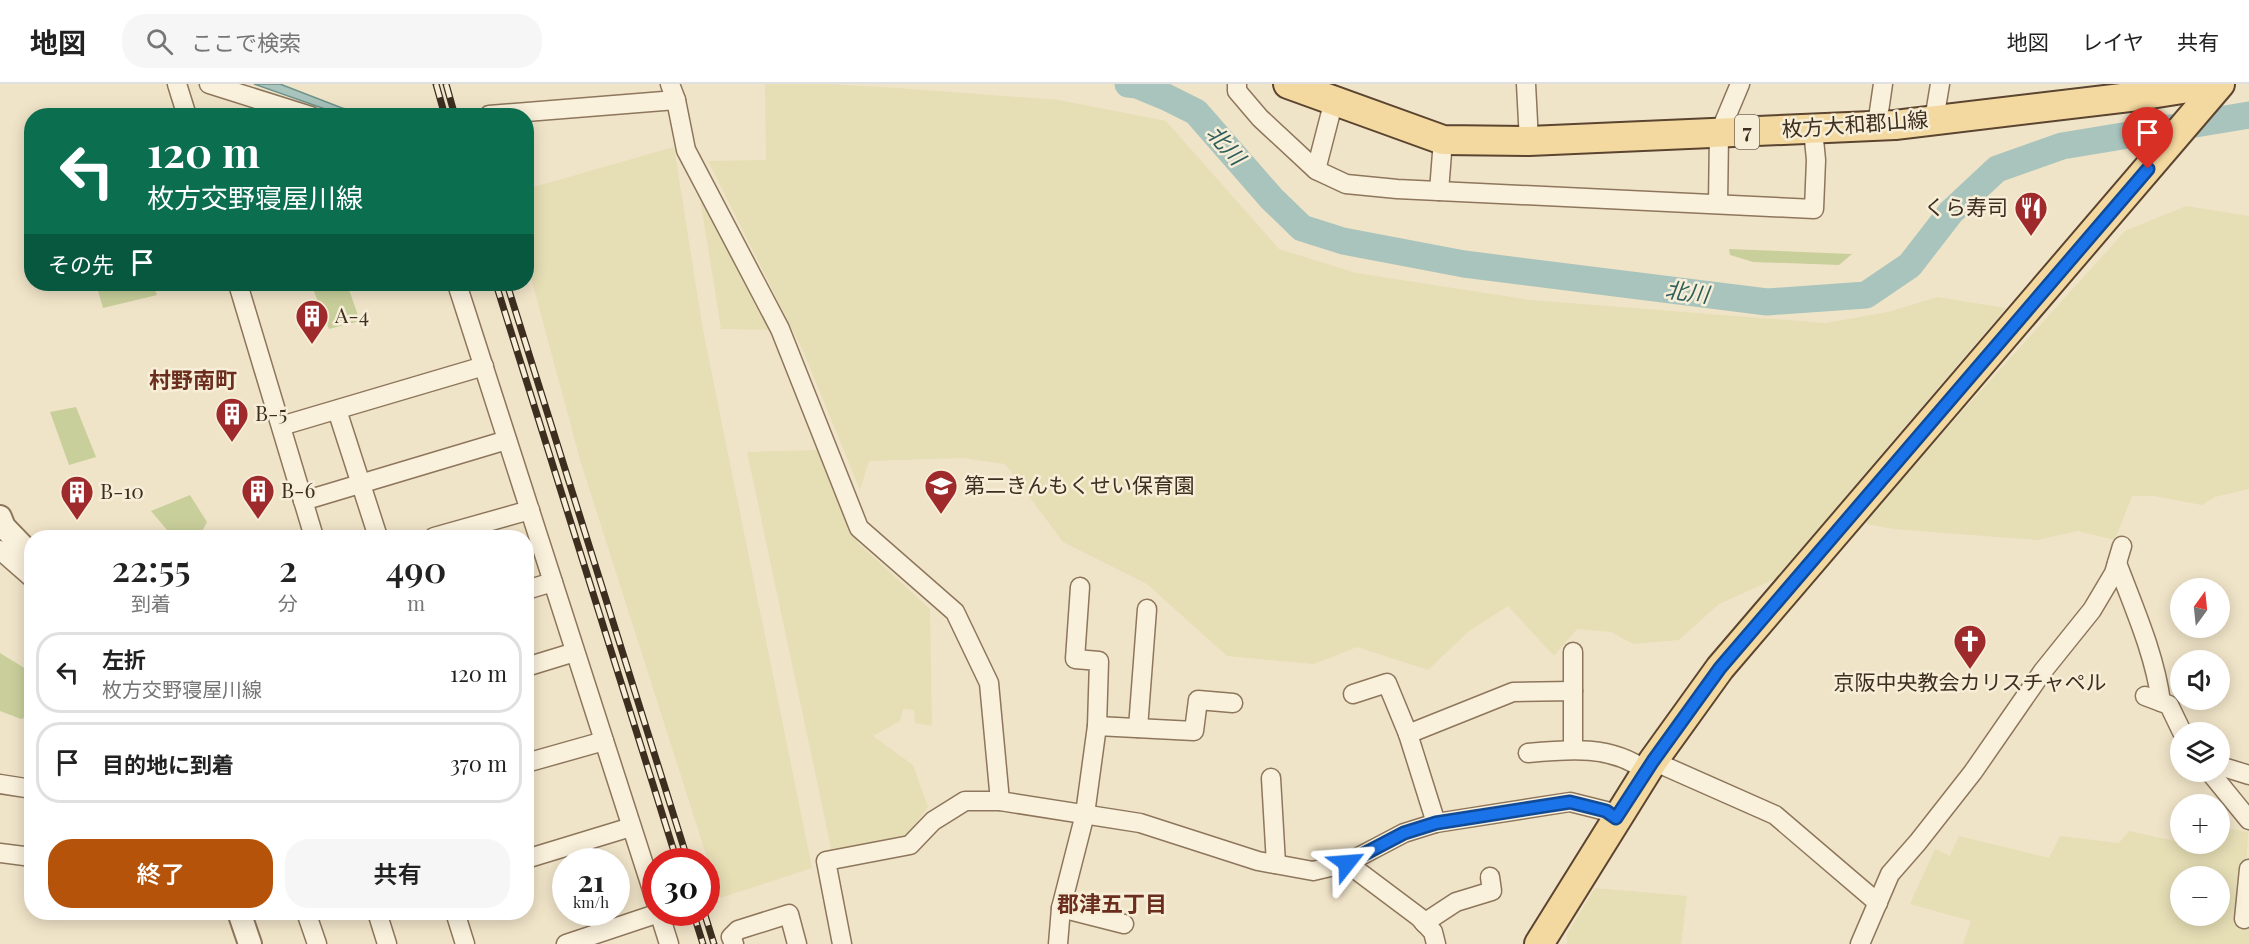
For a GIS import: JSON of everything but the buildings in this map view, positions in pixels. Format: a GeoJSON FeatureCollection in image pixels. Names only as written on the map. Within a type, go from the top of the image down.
{"type":"FeatureCollection","features":[{"type":"Feature","properties":{"kind":"main road","name":"枚方大和郡山線"},"geometry":{"type":"LineString","coordinates":[[1287,84],[1443,140],[1529,141],[1813,129],[1934,120],[2122,91],[2207,95]]}},
{"type":"Feature","properties":{"kind":"main road"},"geometry":{"type":"LineString","coordinates":[[1539,944],[1649,766],[1728,659],[2169,145],[2207,95],[2220,84]]}},
{"type":"Feature","properties":{"kind":"street"},"geometry":{"type":"LineString","coordinates":[[177,84],[184,108]]}},
{"type":"Feature","properties":{"kind":"street"},"geometry":{"type":"LineString","coordinates":[[209,84],[286,108]]}},
{"type":"Feature","properties":{"kind":"street"},"geometry":{"type":"LineString","coordinates":[[1237,84],[1237,91],[1260,118],[1316,170],[1346,184],[1439,191],[1814,209],[1816,160],[1813,129]]}},
{"type":"Feature","properties":{"kind":"street"},"geometry":{"type":"LineString","coordinates":[[1526,84],[1529,141]]}},
{"type":"Feature","properties":{"kind":"street"},"geometry":{"type":"LineString","coordinates":[[1719,204],[1719,134],[1740,84]]}},
{"type":"Feature","properties":{"kind":"street"},"geometry":{"type":"LineString","coordinates":[[1877,125],[1883,84]]}},
{"type":"Feature","properties":{"kind":"street"},"geometry":{"type":"LineString","coordinates":[[1934,120],[1940,84]]}},
{"type":"Feature","properties":{"kind":"street"},"geometry":{"type":"LineString","coordinates":[[534,110],[673,93],[686,150],[780,329],[859,528],[955,612],[989,683],[1000,801]]}},
{"type":"Feature","properties":{"kind":"street"},"geometry":{"type":"LineString","coordinates":[[1316,170],[1334,100]]}},
{"type":"Feature","properties":{"kind":"street"},"geometry":{"type":"LineString","coordinates":[[1439,191],[1443,140]]}},
{"type":"Feature","properties":{"kind":"street"},"geometry":{"type":"LineString","coordinates":[[240,291],[312,530]]}},
{"type":"Feature","properties":{"kind":"street"},"geometry":{"type":"LineString","coordinates":[[459,291],[642,859]]}},
{"type":"Feature","properties":{"kind":"street"},"geometry":{"type":"LineString","coordinates":[[281,426],[484,366]]}},
{"type":"Feature","properties":{"kind":"street"},"geometry":{"type":"LineString","coordinates":[[338,410],[376,530]]}},
{"type":"Feature","properties":{"kind":"street"},"geometry":{"type":"LineString","coordinates":[[303,501],[507,440]]}},
{"type":"Feature","properties":{"kind":"street"},"geometry":{"type":"LineString","coordinates":[[459,530],[530,510]]}},
{"type":"Feature","properties":{"kind":"street"},"geometry":{"type":"LineString","coordinates":[[0,517],[4,527],[24,548]]}},
{"type":"Feature","properties":{"kind":"street"},"geometry":{"type":"LineString","coordinates":[[0,550],[24,571]]}},
{"type":"Feature","properties":{"kind":"street"},"geometry":{"type":"LineString","coordinates":[[1860,944],[1890,874],[1973,772],[2043,671],[2092,610],[2114,573],[2120,555],[2159,685],[2153,699],[2169,705],[2177,722]]}},
{"type":"Feature","properties":{"kind":"street"},"geometry":{"type":"LineString","coordinates":[[534,588],[553,582]]}},
{"type":"Feature","properties":{"kind":"street"},"geometry":{"type":"LineString","coordinates":[[1058,944],[1061,908],[1085,814],[1097,726],[1099,661],[1075,659],[1080,587]]}},
{"type":"Feature","properties":{"kind":"street"},"geometry":{"type":"LineString","coordinates":[[1138,728],[1147,609]]}},
{"type":"Feature","properties":{"kind":"street"},"geometry":{"type":"LineString","coordinates":[[534,665],[575,652]]}},
{"type":"Feature","properties":{"kind":"street"},"geometry":{"type":"LineString","coordinates":[[1573,652],[1573,749]]}},
{"type":"Feature","properties":{"kind":"street"},"geometry":{"type":"LineString","coordinates":[[1353,694],[1387,683],[1408,734],[1436,823]]}},
{"type":"Feature","properties":{"kind":"street"},"geometry":{"type":"LineString","coordinates":[[1408,734],[1513,692],[1573,691]]}},
{"type":"Feature","properties":{"kind":"street"},"geometry":{"type":"LineString","coordinates":[[1097,726],[1194,731],[1198,699],[1233,703]]}},
{"type":"Feature","properties":{"kind":"street"},"geometry":{"type":"LineString","coordinates":[[534,761],[604,741]]}},
{"type":"Feature","properties":{"kind":"street"},"geometry":{"type":"LineString","coordinates":[[1528,753],[1573,749],[1607,753],[1649,766],[1775,815],[1878,903]]}},
{"type":"Feature","properties":{"kind":"street"},"geometry":{"type":"LineString","coordinates":[[2230,769],[2249,775]]}},
{"type":"Feature","properties":{"kind":"street"},"geometry":{"type":"LineString","coordinates":[[1270,778],[1276,864]]}},
{"type":"Feature","properties":{"kind":"street"},"geometry":{"type":"LineString","coordinates":[[2218,782],[2249,820]]}},
{"type":"Feature","properties":{"kind":"street"},"geometry":{"type":"LineString","coordinates":[[0,784],[24,788]]}},
{"type":"Feature","properties":{"kind":"street"},"geometry":{"type":"LineString","coordinates":[[842,944],[826,861],[910,845],[933,821],[965,801],[1000,801],[1140,823],[1258,861],[1313,871],[1347,863],[1404,833],[1436,823],[1570,802],[1606,811],[1616,818]]}},
{"type":"Feature","properties":{"kind":"street"},"geometry":{"type":"LineString","coordinates":[[534,857],[632,827]]}},
{"type":"Feature","properties":{"kind":"street"},"geometry":{"type":"LineString","coordinates":[[0,854],[24,856]]}},
{"type":"Feature","properties":{"kind":"street"},"geometry":{"type":"LineString","coordinates":[[1347,863],[1434,932],[1436,944]]}},
{"type":"Feature","properties":{"kind":"street"},"geometry":{"type":"LineString","coordinates":[[2244,920],[2249,869]]}},
{"type":"Feature","properties":{"kind":"street"},"geometry":{"type":"LineString","coordinates":[[1424,923],[1456,902],[1493,890]]}},
{"type":"Feature","properties":{"kind":"street"},"geometry":{"type":"LineString","coordinates":[[1061,908],[1124,924]]}},
{"type":"Feature","properties":{"kind":"street"},"geometry":{"type":"LineString","coordinates":[[734,944],[731,937],[738,930],[789,914],[797,944]]}},
{"type":"Feature","properties":{"kind":"street"},"geometry":{"type":"LineString","coordinates":[[566,944],[642,915]]}},
{"type":"Feature","properties":{"kind":"street"},"geometry":{"type":"LineString","coordinates":[[242,920],[250,944]]}},
{"type":"Feature","properties":{"kind":"street"},"geometry":{"type":"LineString","coordinates":[[309,920],[317,944]]}},
{"type":"Feature","properties":{"kind":"street"},"geometry":{"type":"LineString","coordinates":[[380,920],[387,944]]}},
{"type":"Feature","properties":{"kind":"street"},"geometry":{"type":"LineString","coordinates":[[458,920],[465,944]]}},
{"type":"Feature","properties":{"kind":"street"},"geometry":{"type":"LineString","coordinates":[[663,926],[669,944]]}},
{"type":"Feature","properties":{"kind":"shaded area"},"geometry":{"type":"Polygon","coordinates":[[[765,84],[829,84],[1059,100],[1166,121],[1279,249],[1356,273],[1531,300],[1826,323],[1888,312],[1937,297],[2006,308],[1775,579],[1719,604],[1679,640],[1633,644],[1611,632],[1577,629],[1554,656],[1508,606],[1469,631],[1428,670],[1357,647],[1314,664],[1227,656],[1147,584],[1063,542],[1005,464],[963,458],[869,461],[860,490],[803,351],[708,161],[766,160],[765,84]]]}},
{"type":"Feature","properties":{"kind":"shaded area"},"geometry":{"type":"Polygon","coordinates":[[[674,147],[703,330],[812,868],[720,898],[720,848],[704,848],[581,463],[534,289],[534,187],[674,147]]]}},
{"type":"Feature","properties":{"kind":"shaded area"},"geometry":{"type":"Polygon","coordinates":[[[699,191],[771,330],[721,329],[699,191]]]}},
{"type":"Feature","properties":{"kind":"shaded area"},"geometry":{"type":"Polygon","coordinates":[[[2186,206],[2249,216],[2249,489],[2215,497],[2202,505],[2154,496],[2132,496],[2115,540],[2078,531],[2037,540],[1893,529],[1867,524],[1866,518],[2125,231],[2186,206]]]}},
{"type":"Feature","properties":{"kind":"shaded area"},"geometry":{"type":"Polygon","coordinates":[[[819,450],[858,543],[930,609],[932,726],[915,723],[914,710],[903,709],[900,721],[873,736],[913,765],[928,807],[907,836],[833,857],[747,452],[819,450]]]}},
{"type":"Feature","properties":{"kind":"shaded area"},"geometry":{"type":"Polygon","coordinates":[[[2230,829],[2248,832],[2243,924],[2249,925],[2249,944],[1963,944],[1971,921],[1910,904],[1935,849],[1950,856],[1959,836],[2049,858],[2060,836],[2119,843],[2129,831],[2170,840],[2170,854],[2230,854],[2230,829]]]}},
{"type":"Feature","properties":{"kind":"shaded area"},"geometry":{"type":"Polygon","coordinates":[[[1595,888],[1687,896],[1681,944],[1567,944],[1567,934],[1595,888]]]}},
{"type":"Feature","properties":{"kind":"green space"},"geometry":{"type":"Polygon","coordinates":[[[1729,249],[1852,254],[1839,265],[1753,262],[1730,255],[1729,249]]]}},
{"type":"Feature","properties":{"kind":"green space"},"geometry":{"type":"Polygon","coordinates":[[[98,291],[156,291],[157,295],[103,308],[98,291]]]}},
{"type":"Feature","properties":{"kind":"green space"},"geometry":{"type":"Polygon","coordinates":[[[314,291],[349,291],[360,321],[329,329],[314,291]]]}},
{"type":"Feature","properties":{"kind":"green space"},"geometry":{"type":"Polygon","coordinates":[[[76,407],[96,457],[69,465],[50,412],[76,407]]]}},
{"type":"Feature","properties":{"kind":"green space"},"geometry":{"type":"Polygon","coordinates":[[[190,495],[207,522],[203,530],[167,530],[151,511],[190,495]]]}},
{"type":"Feature","properties":{"kind":"green space"},"geometry":{"type":"Polygon","coordinates":[[[0,653],[24,668],[24,718],[0,711],[0,653]]]}},
{"type":"Feature","properties":{"kind":"water"},"geometry":{"type":"Polygon","coordinates":[[[254,84],[280,84],[342,108],[322,108],[254,84]]]}},
{"type":"Feature","properties":{"kind":"waterway","name":"北川"},"geometry":{"type":"LineString","coordinates":[[1128,84],[1137,85],[1196,112],[1272,199],[1302,228],[1343,241],[1464,264],[1767,302],[1866,295],[1910,265],[1951,212],[1997,169],[2062,146],[2249,115]]}},
{"type":"Feature","properties":{"kind":"railway"},"geometry":{"type":"LineString","coordinates":[[436,84],[443,108]]}},
{"type":"Feature","properties":{"kind":"railway"},"geometry":{"type":"LineString","coordinates":[[446,84],[453,108]]}},
{"type":"Feature","properties":{"kind":"railway"},"geometry":{"type":"LineString","coordinates":[[498,291],[673,848]]}},
{"type":"Feature","properties":{"kind":"railway"},"geometry":{"type":"LineString","coordinates":[[509,291],[684,848]]}},
{"type":"Feature","properties":{"kind":"railway"},"geometry":{"type":"LineString","coordinates":[[697,926],[703,944]]}},
{"type":"Feature","properties":{"kind":"railway"},"geometry":{"type":"LineString","coordinates":[[708,926],[714,944]]}},
{"type":"Feature","properties":{"kind":"place","name":"くら寿司"},"geometry":{"type":"Point","coordinates":[2031,237]}},
{"type":"Feature","properties":{"kind":"place","name":"A-4"},"geometry":{"type":"Point","coordinates":[312,345]}},
{"type":"Feature","properties":{"kind":"place","name":"B-5"},"geometry":{"type":"Point","coordinates":[232,443]}},
{"type":"Feature","properties":{"kind":"place","name":"第二きんもくせい保育園"},"geometry":{"type":"Point","coordinates":[941,515]}},
{"type":"Feature","properties":{"kind":"place","name":"B-6"},"geometry":{"type":"Point","coordinates":[258,520]}},
{"type":"Feature","properties":{"kind":"place","name":"B-10"},"geometry":{"type":"Point","coordinates":[77,521]}},
{"type":"Feature","properties":{"kind":"place","name":"京阪中央教会カリスチャペル"},"geometry":{"type":"Point","coordinates":[1970,670]}},
{"type":"Feature","properties":{"kind":"district","name":"村野南町"},"geometry":{"type":"Point","coordinates":[193,380]}},
{"type":"Feature","properties":{"kind":"district","name":"郡津五丁目"},"geometry":{"type":"Point","coordinates":[1112,904]}},
{"type":"Feature","properties":{"kind":"route"},"geometry":{"type":"LineString","coordinates":[[1347,863],[1404,833],[1436,823],[1570,802],[1606,811],[1616,818],[1653,761],[1720,668],[2148,169]]}}]}
